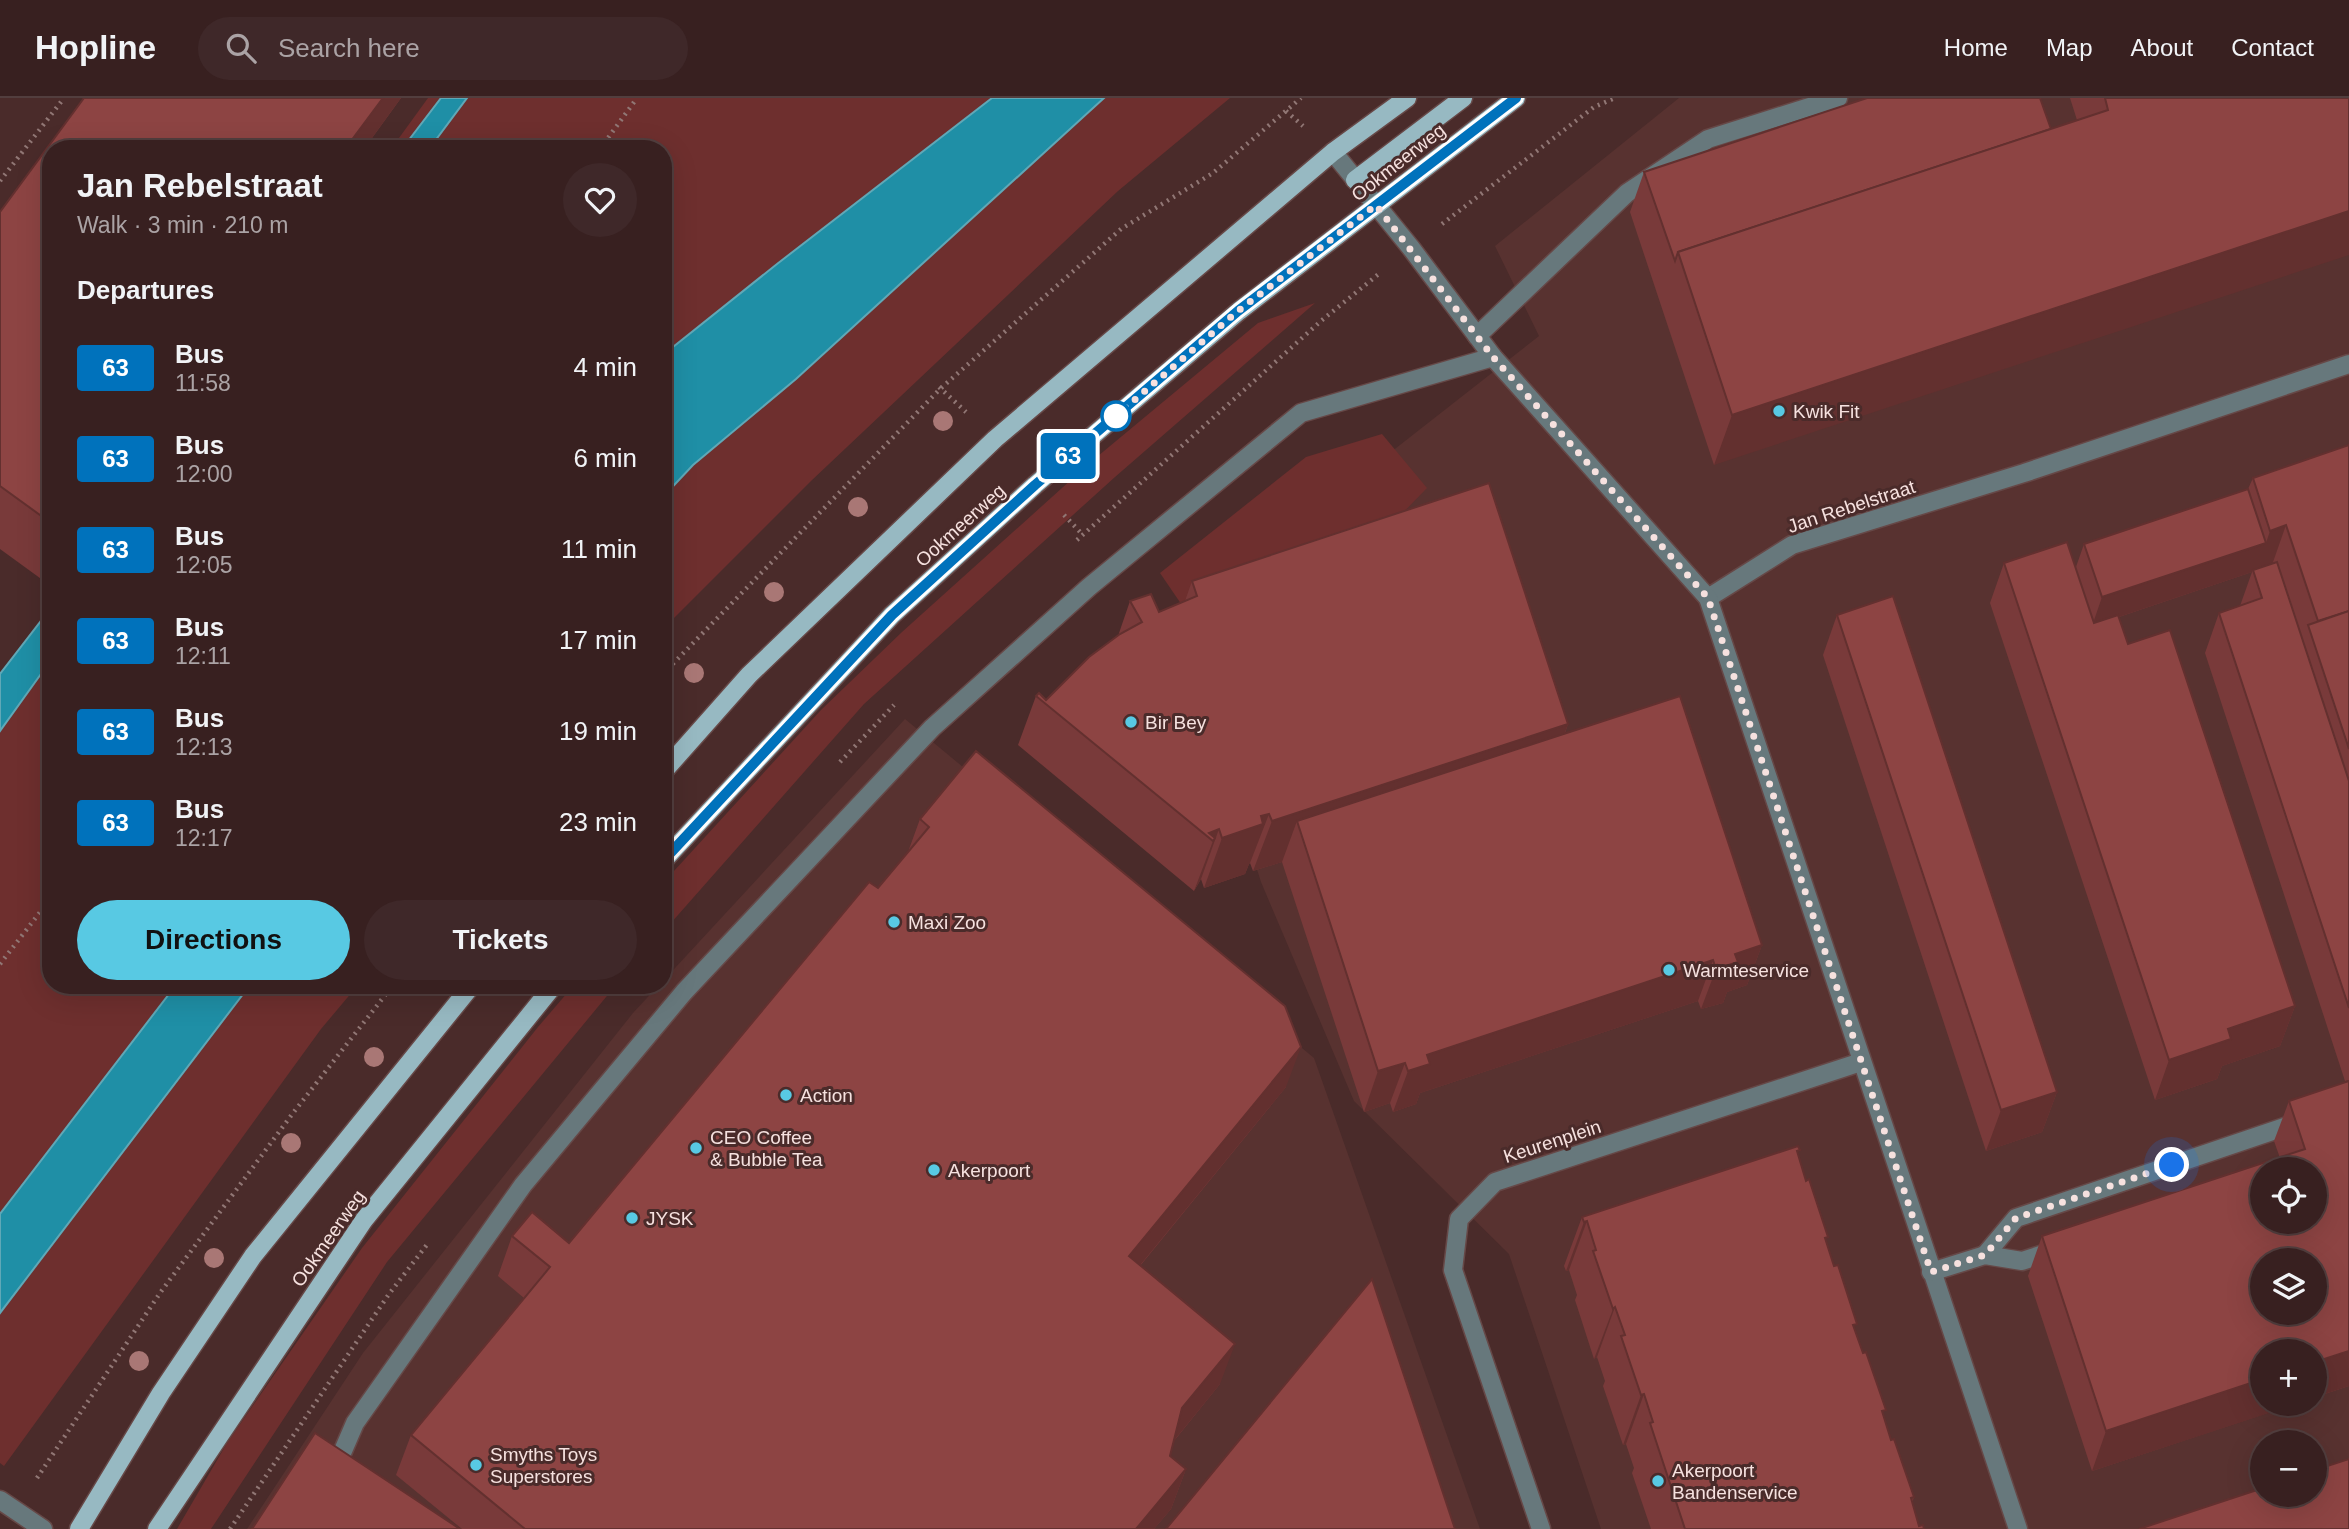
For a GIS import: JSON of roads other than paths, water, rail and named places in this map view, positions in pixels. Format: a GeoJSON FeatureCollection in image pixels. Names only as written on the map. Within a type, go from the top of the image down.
{"type":"FeatureCollection","features":[{"type":"Feature","properties":{"kind":"main road","name":"Ookmeerweg"},"geometry":{"type":"LineString","coordinates":[[672,762],[749,675],[995,439],[1333,152],[1406,98]]}},
{"type":"Feature","properties":{"kind":"main road"},"geometry":{"type":"LineString","coordinates":[[1355,180],[1463,98]]}},
{"type":"Feature","properties":{"kind":"main road","name":"Ookmeerweg"},"geometry":{"type":"LineString","coordinates":[[672,851],[892,615],[1035,485],[1228,320],[1516,98]]}},
{"type":"Feature","properties":{"kind":"main road"},"geometry":{"type":"LineString","coordinates":[[79,1529],[161,1393],[253,1256],[465,994]]}},
{"type":"Feature","properties":{"kind":"main road","name":"Ookmeerweg"},"geometry":{"type":"LineString","coordinates":[[157,1529],[364,1220],[547,994]]}},
{"type":"Feature","properties":{"kind":"street"},"geometry":{"type":"LineString","coordinates":[[1477,336],[1627,193],[1708,139],[1838,98]]}},
{"type":"Feature","properties":{"kind":"street"},"geometry":{"type":"LineString","coordinates":[[1333,152],[1493,357],[1708,598],[2018,1529]]}},
{"type":"Feature","properties":{"kind":"street"},"geometry":{"type":"LineString","coordinates":[[328,1487],[355,1423],[523,1185],[684,992],[932,728],[1089,587],[1301,414],[1493,357]]}},
{"type":"Feature","properties":{"kind":"street","name":"Jan Rebelstraat"},"geometry":{"type":"LineString","coordinates":[[1708,598],[1792,545],[2024,473],[2349,364]]}},
{"type":"Feature","properties":{"kind":"street","name":"Keurenplein"},"geometry":{"type":"LineString","coordinates":[[1541,1529],[1452,1270],[1459,1219],[1495,1182],[1861,1062]]}},
{"type":"Feature","properties":{"kind":"street"},"geometry":{"type":"LineString","coordinates":[[1985,1255],[2016,1218],[2301,1121]]}},
{"type":"Feature","properties":{"kind":"street"},"geometry":{"type":"LineString","coordinates":[[1931,1272],[1985,1255],[2022,1261],[2074,1244]]}},
{"type":"Feature","properties":{"kind":"street"},"geometry":{"type":"LineString","coordinates":[[0,1500],[43,1529]]}},
{"type":"Feature","properties":{"kind":"water"},"geometry":{"type":"Polygon","coordinates":[[[441,98],[467,98],[436,140],[409,140],[441,98]]]}},
{"type":"Feature","properties":{"kind":"water"},"geometry":{"type":"Polygon","coordinates":[[[992,98],[1104,98],[796,379],[693,465],[672,487],[672,348],[992,98]]]}},
{"type":"Feature","properties":{"kind":"water"},"geometry":{"type":"Polygon","coordinates":[[[42,620],[42,673],[0,731],[0,674],[42,620]]]}},
{"type":"Feature","properties":{"kind":"water"},"geometry":{"type":"Polygon","coordinates":[[[169,994],[243,994],[0,1313],[0,1214],[169,994]]]}},
{"type":"Feature","properties":{"kind":"place","name":"Kwik Fit"},"geometry":{"type":"Point","coordinates":[1779,411]}},
{"type":"Feature","properties":{"kind":"place","name":"Bir Bey"},"geometry":{"type":"Point","coordinates":[1131,722]}},
{"type":"Feature","properties":{"kind":"place","name":"Maxi Zoo"},"geometry":{"type":"Point","coordinates":[894,922]}},
{"type":"Feature","properties":{"kind":"place","name":"Warmteservice"},"geometry":{"type":"Point","coordinates":[1669,970]}},
{"type":"Feature","properties":{"kind":"place","name":"Action"},"geometry":{"type":"Point","coordinates":[786,1095]}},
{"type":"Feature","properties":{"kind":"place","name":"CEO Coffee & Bubble Tea"},"geometry":{"type":"Point","coordinates":[696,1148]}},
{"type":"Feature","properties":{"kind":"place","name":"Akerpoort"},"geometry":{"type":"Point","coordinates":[934,1170]}},
{"type":"Feature","properties":{"kind":"place","name":"JYSK"},"geometry":{"type":"Point","coordinates":[632,1218]}},
{"type":"Feature","properties":{"kind":"place","name":"Smyths Toys Superstores"},"geometry":{"type":"Point","coordinates":[476,1465]}},
{"type":"Feature","properties":{"kind":"place","name":"Akerpoort Bandenservice"},"geometry":{"type":"Point","coordinates":[1658,1481]}}]}
